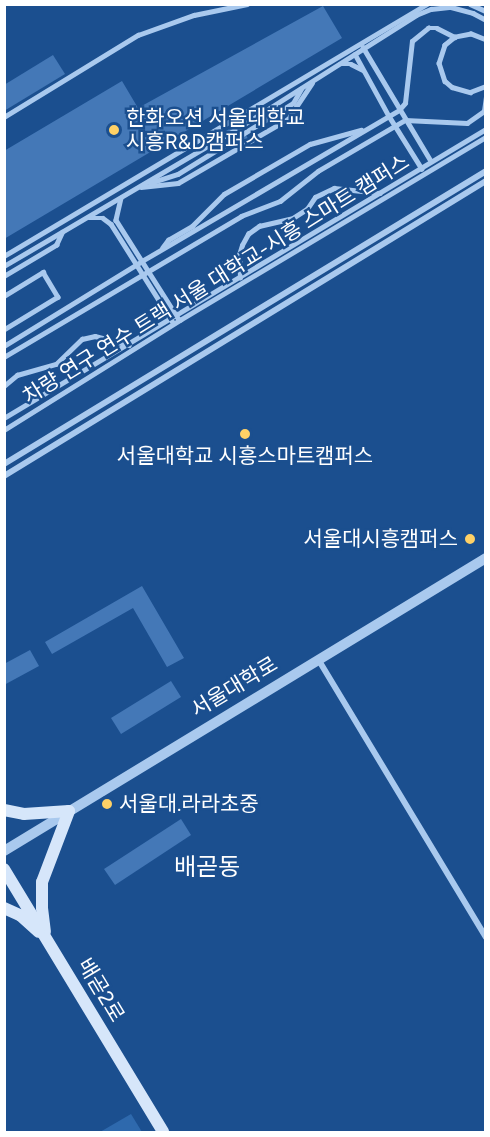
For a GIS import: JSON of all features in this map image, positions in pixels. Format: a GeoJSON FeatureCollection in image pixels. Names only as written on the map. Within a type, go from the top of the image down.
{"type":"FeatureCollection","features":[{"type":"Feature","properties":{"kind":"main road"},"geometry":{"type":"LineString","coordinates":[[4,810],[24,814],[69,811],[42,882],[42,908],[46,938]]}},
{"type":"Feature","properties":{"kind":"main road","name":"배곧2로"},"geometry":{"type":"LineString","coordinates":[[4,868],[164,1132]]}},
{"type":"Feature","properties":{"kind":"main road"},"geometry":{"type":"LineString","coordinates":[[4,908],[20,915],[46,938]]}},
{"type":"Feature","properties":{"kind":"street"},"geometry":{"type":"LineString","coordinates":[[4,464],[486,171]]}},
{"type":"Feature","properties":{"kind":"street"},"geometry":{"type":"LineString","coordinates":[[4,476],[486,181]]}},
{"type":"Feature","properties":{"kind":"street","name":"서울대학로"},"geometry":{"type":"LineString","coordinates":[[4,851],[486,558]]}},
{"type":"Feature","properties":{"kind":"street"},"geometry":{"type":"LineString","coordinates":[[318,659],[486,937]]}},
{"type":"Feature","properties":{"kind":"lane"},"geometry":{"type":"LineString","coordinates":[[4,117],[138,35],[194,15],[247,4]]}},
{"type":"Feature","properties":{"kind":"lane"},"geometry":{"type":"LineString","coordinates":[[4,256],[351,47],[427,4]]}},
{"type":"Feature","properties":{"kind":"lane"},"geometry":{"type":"LineString","coordinates":[[470,4],[486,11]]}},
{"type":"Feature","properties":{"kind":"lane"},"geometry":{"type":"LineString","coordinates":[[4,266],[364,50],[416,15],[431,9],[451,7],[473,13],[486,20]]}},
{"type":"Feature","properties":{"kind":"lane"},"geometry":{"type":"LineString","coordinates":[[4,346],[136,264],[399,110],[405,103],[412,41],[428,28],[436,28],[455,37],[471,34],[486,40]]}},
{"type":"Feature","properties":{"kind":"lane"},"geometry":{"type":"LineString","coordinates":[[4,357],[241,216],[280,201],[318,171],[405,120],[466,123],[484,111],[486,96],[484,87],[470,92],[460,91],[445,81],[439,63],[440,53],[455,37]]}},
{"type":"Feature","properties":{"kind":"lane"},"geometry":{"type":"LineString","coordinates":[[360,42],[434,168]]}},
{"type":"Feature","properties":{"kind":"lane","name":"차량 연구 연수 트랙 서울 대학교-시흥 스마트 캠퍼스"},"geometry":{"type":"LineString","coordinates":[[4,430],[178,318],[425,173],[389,116],[351,47]]}},
{"type":"Feature","properties":{"kind":"lane"},"geometry":{"type":"LineString","coordinates":[[340,64],[351,64],[365,72]]}},
{"type":"Feature","properties":{"kind":"lane"},"geometry":{"type":"LineString","coordinates":[[139,187],[178,183],[288,119],[315,79]]}},
{"type":"Feature","properties":{"kind":"lane"},"geometry":{"type":"LineString","coordinates":[[139,187],[178,174],[293,103],[302,87]]}},
{"type":"Feature","properties":{"kind":"lane"},"geometry":{"type":"LineString","coordinates":[[160,250],[168,240],[192,226],[224,194],[310,144],[366,129]]}},
{"type":"Feature","properties":{"kind":"lane"},"geometry":{"type":"LineString","coordinates":[[121,197],[116,220],[178,318],[430,161],[486,129]]}},
{"type":"Feature","properties":{"kind":"lane"},"geometry":{"type":"LineString","coordinates":[[425,173],[486,137]]}},
{"type":"Feature","properties":{"kind":"lane"},"geometry":{"type":"LineString","coordinates":[[240,278],[239,255],[242,245],[248,234],[259,226],[293,218],[307,209],[315,197],[334,188],[380,193]]}},
{"type":"Feature","properties":{"kind":"lane"},"geometry":{"type":"LineString","coordinates":[[4,418],[172,322],[111,224],[103,218],[86,218]]}},
{"type":"Feature","properties":{"kind":"lane"},"geometry":{"type":"LineString","coordinates":[[4,276],[56,245],[62,232]]}},
{"type":"Feature","properties":{"kind":"lane"},"geometry":{"type":"LineString","coordinates":[[4,296],[43,272],[58,297],[4,330]]}},
{"type":"Feature","properties":{"kind":"lane"},"geometry":{"type":"LineString","coordinates":[[4,386],[17,375],[56,364],[82,339],[95,336],[129,345]]}},
{"type":"Feature","properties":{"kind":"shaded area"},"geometry":{"type":"Polygon","coordinates":[[[131,1114],[142,1132],[100,1132],[131,1114]]]}},
{"type":"Feature","properties":{"kind":"building","name":"한화오션 서울대학교 시흥R&D캠퍼스"},"geometry":{"type":"Polygon","coordinates":[[[323,6],[342,38],[4,239],[4,151],[122,81],[138,108],[323,6]]]}},
{"type":"Feature","properties":{"kind":"building"},"geometry":{"type":"Polygon","coordinates":[[[53,55],[65,74],[4,111],[4,85],[53,55]]]}},
{"type":"Feature","properties":{"kind":"building"},"geometry":{"type":"Polygon","coordinates":[[[239,123],[251,144],[238,152],[226,131],[239,123]]]}},
{"type":"Feature","properties":{"kind":"building"},"geometry":{"type":"Polygon","coordinates":[[[142,586],[184,658],[167,667],[133,608],[52,654],[45,642],[142,586]]]}},
{"type":"Feature","properties":{"kind":"building"},"geometry":{"type":"Polygon","coordinates":[[[30,650],[39,666],[4,685],[4,664],[30,650]]]}},
{"type":"Feature","properties":{"kind":"building"},"geometry":{"type":"Polygon","coordinates":[[[171,681],[181,697],[121,734],[111,718],[171,681]]]}},
{"type":"Feature","properties":{"kind":"building"},"geometry":{"type":"Polygon","coordinates":[[[181,819],[191,835],[115,885],[104,869],[181,819]]]}},
{"type":"Feature","properties":{"kind":"place","name":"한화오션 서울대학교 시흥R&D캠퍼스"},"geometry":{"type":"Point","coordinates":[114,130]}},
{"type":"Feature","properties":{"kind":"place","name":"서울대학교 시흥스마트캠퍼스"},"geometry":{"type":"Point","coordinates":[245,434]}},
{"type":"Feature","properties":{"kind":"place","name":"서울대시흥캠퍼스"},"geometry":{"type":"Point","coordinates":[470,539]}},
{"type":"Feature","properties":{"kind":"place","name":"서울대.라라초중"},"geometry":{"type":"Point","coordinates":[107,804]}},
{"type":"Feature","properties":{"kind":"district","name":"배곧동"},"geometry":{"type":"Point","coordinates":[207,867]}}]}
